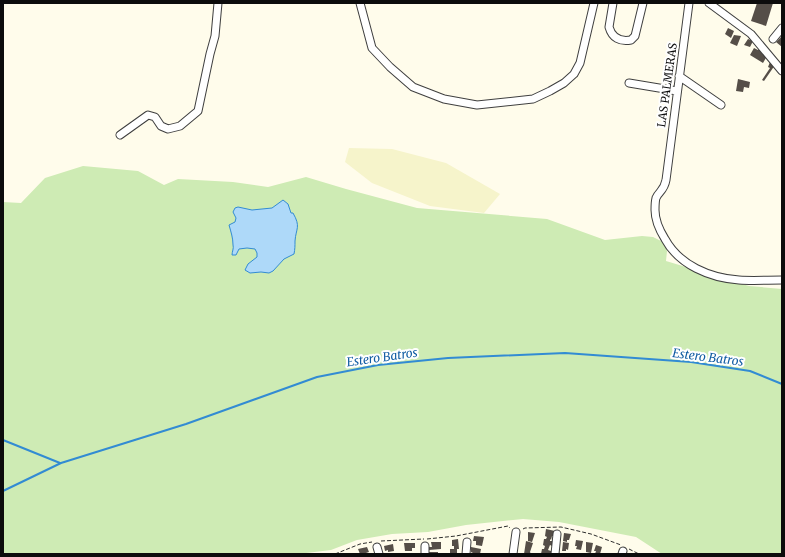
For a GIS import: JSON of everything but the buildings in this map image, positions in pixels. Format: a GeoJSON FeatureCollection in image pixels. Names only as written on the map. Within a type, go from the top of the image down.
{"type":"FeatureCollection","features":[{"type":"Feature","properties":{"kind":"street"},"geometry":{"type":"LineString","coordinates":[[120,134],[148,115],[155,117],[161,126],[168,129],[180,126],[198,111],[215,36],[218,3]]}},
{"type":"Feature","properties":{"kind":"street"},"geometry":{"type":"LineString","coordinates":[[360,3],[372,48],[390,67],[413,87],[444,99],[477,105],[533,99],[550,91],[574,74],[580,63],[594,3]]}},
{"type":"Feature","properties":{"kind":"street"},"geometry":{"type":"LineString","coordinates":[[613,3],[609,27],[610,31],[617,39],[628,41],[635,36],[643,3]]}},
{"type":"Feature","properties":{"kind":"street","name":"LAS PALMERAS"},"geometry":{"type":"LineString","coordinates":[[689,3],[665,186],[657,197],[655,214],[668,246],[677,255],[700,270],[722,278],[741,280],[782,280]]}},
{"type":"Feature","properties":{"kind":"street"},"geometry":{"type":"LineString","coordinates":[[709,3],[751,34],[782,71]]}},
{"type":"Feature","properties":{"kind":"street"},"geometry":{"type":"LineString","coordinates":[[773,39],[782,28]]}},
{"type":"Feature","properties":{"kind":"street"},"geometry":{"type":"LineString","coordinates":[[679,76],[721,105]]}},
{"type":"Feature","properties":{"kind":"street"},"geometry":{"type":"LineString","coordinates":[[629,83],[677,91]]}},
{"type":"Feature","properties":{"kind":"street"},"geometry":{"type":"LineString","coordinates":[[513,554],[516,532]]}},
{"type":"Feature","properties":{"kind":"street"},"geometry":{"type":"LineString","coordinates":[[555,554],[557,534]]}},
{"type":"Feature","properties":{"kind":"street"},"geometry":{"type":"LineString","coordinates":[[466,554],[467,542]]}},
{"type":"Feature","properties":{"kind":"street"},"geometry":{"type":"LineString","coordinates":[[425,546],[425,554]]}},
{"type":"Feature","properties":{"kind":"path"},"geometry":{"type":"LineString","coordinates":[[335,554],[360,544],[371,542],[395,539],[442,538],[508,526],[516,532],[525,528],[562,527],[591,534],[624,550],[639,554]]}},
{"type":"Feature","properties":{"kind":"shaded area"},"geometry":{"type":"Polygon","coordinates":[[[349,148],[392,149],[446,163],[500,194],[484,213],[430,206],[372,183],[345,162],[349,148]]]}},
{"type":"Feature","properties":{"kind":"green space"},"geometry":{"type":"Polygon","coordinates":[[[83,166],[138,171],[164,185],[178,179],[233,182],[268,187],[306,177],[417,208],[547,219],[605,240],[642,236],[653,237],[663,242],[665,245],[667,251],[666,261],[749,286],[782,289],[782,554],[662,554],[636,537],[559,522],[523,519],[466,525],[428,532],[392,534],[357,540],[331,550],[298,554],[3,554],[3,202],[21,203],[45,178],[83,166]]]}},
{"type":"Feature","properties":{"kind":"water"},"geometry":{"type":"Polygon","coordinates":[[[283,200],[288,204],[291,213],[293,213],[297,221],[294,254],[284,259],[273,271],[269,273],[250,273],[245,270],[248,264],[257,257],[255,249],[239,249],[236,255],[232,255],[233,242],[229,225],[235,222],[236,218],[233,212],[235,208],[238,207],[252,210],[272,208],[283,200]]]}},
{"type":"Feature","properties":{"kind":"waterway","name":"Estero Batros"},"geometry":{"type":"LineString","coordinates":[[3,491],[61,463],[186,424],[317,377],[378,365],[448,358],[565,353],[691,362],[750,371],[782,384]]}},
{"type":"Feature","properties":{"kind":"waterway"},"geometry":{"type":"LineString","coordinates":[[3,440],[60,463]]}}]}
